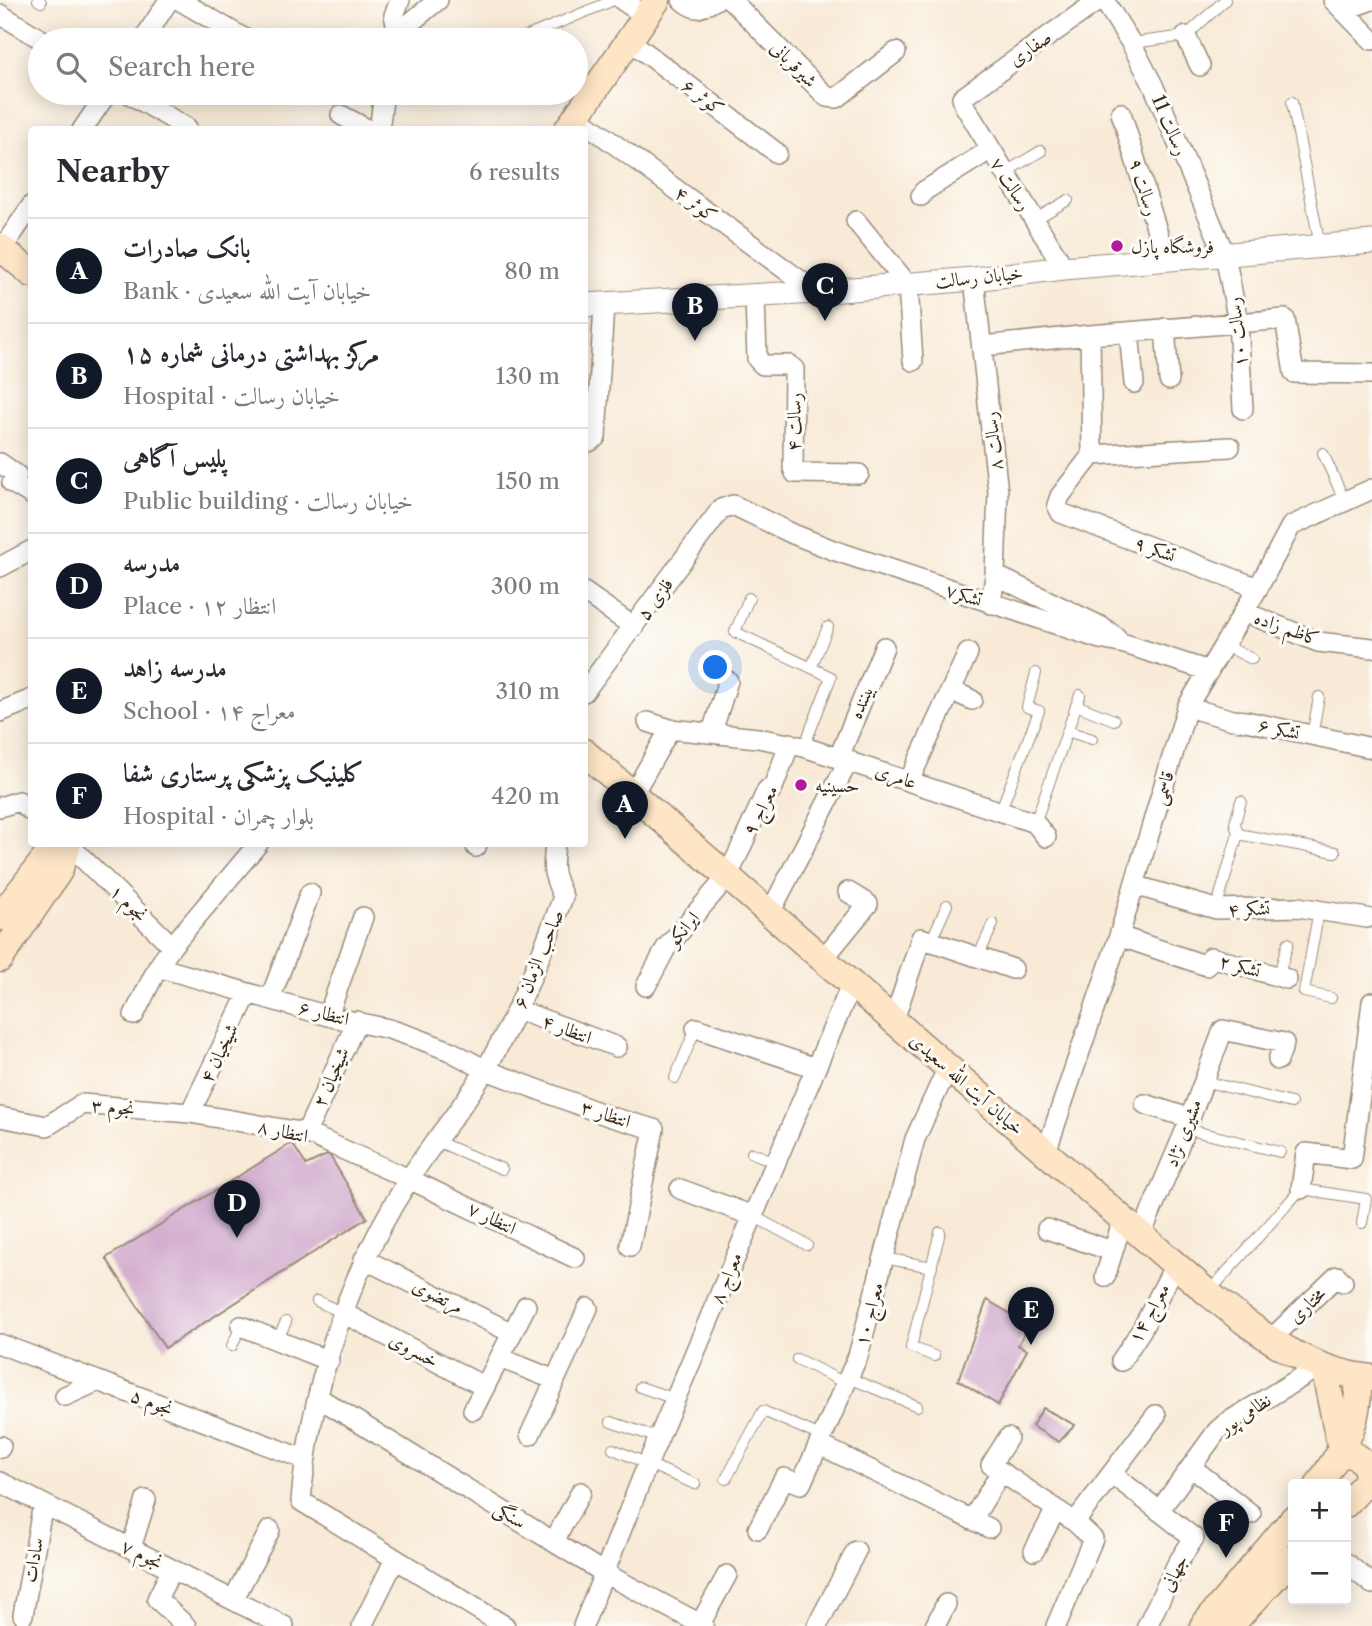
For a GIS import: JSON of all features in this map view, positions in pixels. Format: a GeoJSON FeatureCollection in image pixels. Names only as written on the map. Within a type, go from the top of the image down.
{"type":"FeatureCollection","features":[{"type":"Feature","properties":{"kind":"main road"},"geometry":{"type":"LineString","coordinates":[[588,99],[652,8]]}},
{"type":"Feature","properties":{"kind":"main road"},"geometry":{"type":"LineString","coordinates":[[571,123],[584,105]]}},
{"type":"Feature","properties":{"kind":"main road"},"geometry":{"type":"LineString","coordinates":[[1,248],[28,271]]}},
{"type":"Feature","properties":{"kind":"main road","name":"خیابان آیت الله سعیدی"},"geometry":{"type":"LineString","coordinates":[[588,755],[1208,1293],[1270,1340],[1322,1367],[1366,1378]]}},
{"type":"Feature","properties":{"kind":"main road"},"geometry":{"type":"LineString","coordinates":[[0,917],[44,860],[64,847]]}},
{"type":"Feature","properties":{"kind":"main road"},"geometry":{"type":"LineString","coordinates":[[0,959],[59,871],[67,847]]}},
{"type":"Feature","properties":{"kind":"main road"},"geometry":{"type":"LineString","coordinates":[[1322,1367],[1340,1453]]}},
{"type":"Feature","properties":{"kind":"main road"},"geometry":{"type":"LineString","coordinates":[[1322,1479],[1340,1453],[1366,1378]]}},
{"type":"Feature","properties":{"kind":"main road"},"geometry":{"type":"LineString","coordinates":[[1340,1453],[1360,1458],[1367,1469],[1369,1479],[1351,1499]]}},
{"type":"Feature","properties":{"kind":"main road"},"geometry":{"type":"LineString","coordinates":[[1203,1626],[1288,1525]]}},
{"type":"Feature","properties":{"kind":"main road"},"geometry":{"type":"LineString","coordinates":[[1233,1625],[1288,1564]]}},
{"type":"Feature","properties":{"kind":"street"},"geometry":{"type":"LineString","coordinates":[[151,28],[169,0]]}},
{"type":"Feature","properties":{"kind":"street"},"geometry":{"type":"LineString","coordinates":[[179,0],[227,28]]}},
{"type":"Feature","properties":{"kind":"street"},"geometry":{"type":"LineString","coordinates":[[396,28],[394,15],[400,0]]}},
{"type":"Feature","properties":{"kind":"street"},"geometry":{"type":"LineString","coordinates":[[407,28],[438,0]]}},
{"type":"Feature","properties":{"kind":"street"},"geometry":{"type":"LineString","coordinates":[[622,0],[652,8]]}},
{"type":"Feature","properties":{"kind":"street"},"geometry":{"type":"LineString","coordinates":[[682,0],[693,9],[716,0]]}},
{"type":"Feature","properties":{"kind":"street","name":"شیرقربانی"},"geometry":{"type":"LineString","coordinates":[[730,0],[832,99],[837,98],[896,52]]}},
{"type":"Feature","properties":{"kind":"street","name":"رسالت 11"},"geometry":{"type":"LineString","coordinates":[[1101,0],[1131,43],[1164,108],[1225,255]]}},
{"type":"Feature","properties":{"kind":"street","name":"صفاری"},"geometry":{"type":"LineString","coordinates":[[962,98],[1101,0]]}},
{"type":"Feature","properties":{"kind":"street"},"geometry":{"type":"LineString","coordinates":[[1338,5],[1372,0]]}},
{"type":"Feature","properties":{"kind":"street"},"geometry":{"type":"LineString","coordinates":[[1338,5],[1372,40]]}},
{"type":"Feature","properties":{"kind":"street"},"geometry":{"type":"LineString","coordinates":[[0,14],[28,31]]}},
{"type":"Feature","properties":{"kind":"street"},"geometry":{"type":"LineString","coordinates":[[1186,36],[1200,66]]}},
{"type":"Feature","properties":{"kind":"street","name":"کوثر ۶"},"geometry":{"type":"LineString","coordinates":[[629,40],[777,153]]}},
{"type":"Feature","properties":{"kind":"street","name":"رسالت ۷"},"geometry":{"type":"LineString","coordinates":[[962,98],[990,150],[1064,268]]}},
{"type":"Feature","properties":{"kind":"street"},"geometry":{"type":"LineString","coordinates":[[85,126],[99,105]]}},
{"type":"Feature","properties":{"kind":"street"},"geometry":{"type":"LineString","coordinates":[[148,105],[184,126]]}},
{"type":"Feature","properties":{"kind":"street"},"geometry":{"type":"LineString","coordinates":[[380,126],[383,105]]}},
{"type":"Feature","properties":{"kind":"street","name":"رسالت ۹"},"geometry":{"type":"LineString","coordinates":[[1121,113],[1166,260]]}},
{"type":"Feature","properties":{"kind":"street"},"geometry":{"type":"LineString","coordinates":[[341,116],[361,126]]}},
{"type":"Feature","properties":{"kind":"street","name":"کوثر ۴"},"geometry":{"type":"LineString","coordinates":[[588,135],[816,292]]}},
{"type":"Feature","properties":{"kind":"street"},"geometry":{"type":"LineString","coordinates":[[921,196],[924,191],[990,150]]}},
{"type":"Feature","properties":{"kind":"street"},"geometry":{"type":"LineString","coordinates":[[1,248],[28,211]]}},
{"type":"Feature","properties":{"kind":"street"},"geometry":{"type":"LineString","coordinates":[[856,221],[908,285],[913,362]]}},
{"type":"Feature","properties":{"kind":"street","name":"خیابان رسالت"},"geometry":{"type":"LineString","coordinates":[[594,305],[908,285],[1064,268],[1372,242]]}},
{"type":"Feature","properties":{"kind":"street","name":"رسالت ۱۰"},"geometry":{"type":"LineString","coordinates":[[1225,255],[1238,322],[1243,409]]}},
{"type":"Feature","properties":{"kind":"street","name":"رسالت ۸"},"geometry":{"type":"LineString","coordinates":[[974,279],[998,492],[995,575],[991,604]]}},
{"type":"Feature","properties":{"kind":"street","name":"رسالت ۴"},"geometry":{"type":"LineString","coordinates":[[755,296],[757,359],[763,365],[789,365],[794,369],[795,473],[859,474]]}},
{"type":"Feature","properties":{"kind":"street"},"geometry":{"type":"LineString","coordinates":[[588,442],[596,437],[594,305]]}},
{"type":"Feature","properties":{"kind":"street"},"geometry":{"type":"LineString","coordinates":[[983,346],[1285,319],[1294,373],[1372,374]]}},
{"type":"Feature","properties":{"kind":"street"},"geometry":{"type":"LineString","coordinates":[[1165,328],[1169,380]]}},
{"type":"Feature","properties":{"kind":"street"},"geometry":{"type":"LineString","coordinates":[[1129,332],[1134,383]]}},
{"type":"Feature","properties":{"kind":"street"},"geometry":{"type":"LineString","coordinates":[[1090,335],[1092,455],[1230,447]]}},
{"type":"Feature","properties":{"kind":"street","name":"تشکر ۹"},"geometry":{"type":"LineString","coordinates":[[1092,455],[1060,496],[1057,505],[1061,513],[1258,589]]}},
{"type":"Feature","properties":{"kind":"street"},"geometry":{"type":"LineString","coordinates":[[0,463],[17,475],[12,483],[28,493]]}},
{"type":"Feature","properties":{"kind":"street","name":"قاسمی"},"geometry":{"type":"LineString","coordinates":[[1046,1152],[1119,936],[1187,707],[1258,589],[1292,526],[1372,489]]}},
{"type":"Feature","properties":{"kind":"street","name":"تشکر۷"},"geometry":{"type":"LineString","coordinates":[[726,506],[733,505],[833,550],[991,604],[1209,671]]}},
{"type":"Feature","properties":{"kind":"street","name":"فلزی ۵"},"geometry":{"type":"LineString","coordinates":[[588,687],[721,509],[726,506]]}},
{"type":"Feature","properties":{"kind":"street"},"geometry":{"type":"LineString","coordinates":[[0,567],[28,552]]}},
{"type":"Feature","properties":{"kind":"street"},"geometry":{"type":"LineString","coordinates":[[995,575],[1102,627],[1125,644]]}},
{"type":"Feature","properties":{"kind":"street"},"geometry":{"type":"LineString","coordinates":[[588,595],[634,627]]}},
{"type":"Feature","properties":{"kind":"street","name":"کاظم زاده"},"geometry":{"type":"LineString","coordinates":[[1244,612],[1318,642],[1372,648]]}},
{"type":"Feature","properties":{"kind":"street","name":"بیننده"},"geometry":{"type":"LineString","coordinates":[[770,913],[844,759],[884,648]]}},
{"type":"Feature","properties":{"kind":"street"},"geometry":{"type":"LineString","coordinates":[[909,781],[968,653]]}},
{"type":"Feature","properties":{"kind":"street"},"geometry":{"type":"LineString","coordinates":[[712,732],[728,681]]}},
{"type":"Feature","properties":{"kind":"street"},"geometry":{"type":"LineString","coordinates":[[951,690],[972,700]]}},
{"type":"Feature","properties":{"kind":"street"},"geometry":{"type":"LineString","coordinates":[[0,712],[28,701]]}},
{"type":"Feature","properties":{"kind":"street","name":"تشکر ۶"},"geometry":{"type":"LineString","coordinates":[[1187,707],[1233,720],[1372,748]]}},
{"type":"Feature","properties":{"kind":"street","name":"عامری"},"geometry":{"type":"LineString","coordinates":[[648,722],[670,729],[712,732],[797,745],[1000,812],[1041,830]]}},
{"type":"Feature","properties":{"kind":"street"},"geometry":{"type":"LineString","coordinates":[[634,794],[670,729]]}},
{"type":"Feature","properties":{"kind":"street","name":"معراج ۹"},"geometry":{"type":"LineString","coordinates":[[728,876],[766,790],[772,790],[797,745]]}},
{"type":"Feature","properties":{"kind":"street"},"geometry":{"type":"LineString","coordinates":[[0,807],[19,801],[28,809]]}},
{"type":"Feature","properties":{"kind":"street","name":"نجوم ۱"},"geometry":{"type":"LineString","coordinates":[[71,847],[172,946]]}},
{"type":"Feature","properties":{"kind":"street"},"geometry":{"type":"LineString","coordinates":[[134,1014],[172,946],[255,847]]}},
{"type":"Feature","properties":{"kind":"street","name":"صاحب الزمان ۶"},"geometry":{"type":"LineString","coordinates":[[395,1559],[300,1501],[304,1460],[328,1360],[364,1259],[409,1179],[486,1070],[518,1010],[563,897],[551,864],[553,847]]}},
{"type":"Feature","properties":{"kind":"street","name":"ایرانکو"},"geometry":{"type":"LineString","coordinates":[[646,986],[666,948],[728,876]]}},
{"type":"Feature","properties":{"kind":"street","name":"تشکر ۴"},"geometry":{"type":"LineString","coordinates":[[1134,885],[1216,909],[1298,907],[1367,918]]}},
{"type":"Feature","properties":{"kind":"street"},"geometry":{"type":"LineString","coordinates":[[823,959],[868,904],[848,892]]}},
{"type":"Feature","properties":{"kind":"street"},"geometry":{"type":"LineString","coordinates":[[270,999],[310,894]]}},
{"type":"Feature","properties":{"kind":"street"},"geometry":{"type":"LineString","coordinates":[[328,1016],[363,917]]}},
{"type":"Feature","properties":{"kind":"street","name":"تشکر ۲"},"geometry":{"type":"LineString","coordinates":[[1119,936],[1207,966],[1211,957],[1282,978]]}},
{"type":"Feature","properties":{"kind":"street"},"geometry":{"type":"LineString","coordinates":[[894,1020],[926,939],[1013,969]]}},
{"type":"Feature","properties":{"kind":"street","name":"انتظار ۶"},"geometry":{"type":"LineString","coordinates":[[158,967],[419,1039],[450,1051],[486,1070]]}},
{"type":"Feature","properties":{"kind":"street","name":"معراج ۸"},"geometry":{"type":"LineString","coordinates":[[583,1626],[606,1574],[648,1463],[852,984]]}},
{"type":"Feature","properties":{"kind":"street","name":"شیخیان ۴"},"geometry":{"type":"LineString","coordinates":[[190,1113],[248,992]]}},
{"type":"Feature","properties":{"kind":"street"},"geometry":{"type":"LineString","coordinates":[[1301,1189],[1306,1153],[1352,1160],[1369,1055],[1372,1002]]}},
{"type":"Feature","properties":{"kind":"street","name":"انتظار ۴"},"geometry":{"type":"LineString","coordinates":[[518,1010],[617,1047]]}},
{"type":"Feature","properties":{"kind":"street","name":"شیخیان ۲"},"geometry":{"type":"LineString","coordinates":[[306,1133],[357,1021]]}},
{"type":"Feature","properties":{"kind":"street"},"geometry":{"type":"LineString","coordinates":[[696,1028],[816,1068]]}},
{"type":"Feature","properties":{"kind":"street","name":"مشیری نژاد"},"geometry":{"type":"LineString","coordinates":[[1105,1278],[1112,1251],[1132,1227],[1187,1123],[1223,1030],[1284,1043],[1278,1060]]}},
{"type":"Feature","properties":{"kind":"street","name":"معراج ۱۰"},"geometry":{"type":"LineString","coordinates":[[758,1529],[784,1478],[802,1484],[848,1381],[865,1331],[915,1139],[947,1067]]}},
{"type":"Feature","properties":{"kind":"street","name":"انتظار ۳"},"geometry":{"type":"LineString","coordinates":[[486,1070],[611,1117],[654,1129],[630,1246]]}},
{"type":"Feature","properties":{"kind":"street","name":"نجوم ۳"},"geometry":{"type":"LineString","coordinates":[[0,1117],[47,1126],[82,1104],[190,1113]]}},
{"type":"Feature","properties":{"kind":"street"},"geometry":{"type":"LineString","coordinates":[[1145,1104],[1187,1123]]}},
{"type":"Feature","properties":{"kind":"street","name":"انتظار ۸"},"geometry":{"type":"LineString","coordinates":[[190,1113],[306,1133],[409,1179]]}},
{"type":"Feature","properties":{"kind":"street","name":"انتظار ۷"},"geometry":{"type":"LineString","coordinates":[[409,1179],[575,1258]]}},
{"type":"Feature","properties":{"kind":"street"},"geometry":{"type":"LineString","coordinates":[[680,1189],[753,1216]]}},
{"type":"Feature","properties":{"kind":"street"},"geometry":{"type":"LineString","coordinates":[[1047,1229],[1112,1251]]}},
{"type":"Feature","properties":{"kind":"street","name":"مرتضوی"},"geometry":{"type":"LineString","coordinates":[[364,1259],[512,1333]]}},
{"type":"Feature","properties":{"kind":"street","name":"معراج ۱۴"},"geometry":{"type":"LineString","coordinates":[[1121,1361],[1142,1329],[1175,1265]]}},
{"type":"Feature","properties":{"kind":"street","name":"مختاری"},"geometry":{"type":"LineString","coordinates":[[1270,1340],[1338,1276],[1343,1282]]}},
{"type":"Feature","properties":{"kind":"street"},"geometry":{"type":"LineString","coordinates":[[473,1410],[526,1306]]}},
{"type":"Feature","properties":{"kind":"street"},"geometry":{"type":"LineString","coordinates":[[530,1435],[588,1308]]}},
{"type":"Feature","properties":{"kind":"street","name":"خسروی"},"geometry":{"type":"LineString","coordinates":[[343,1313],[485,1387]]}},
{"type":"Feature","properties":{"kind":"street"},"geometry":{"type":"LineString","coordinates":[[241,1326],[328,1360]]}},
{"type":"Feature","properties":{"kind":"street","name":"نجوم ۵"},"geometry":{"type":"LineString","coordinates":[[0,1344],[304,1460]]}},
{"type":"Feature","properties":{"kind":"street"},"geometry":{"type":"LineString","coordinates":[[500,1358],[555,1380]]}},
{"type":"Feature","properties":{"kind":"street","name":"نظامی پور"},"geometry":{"type":"LineString","coordinates":[[1159,1511],[1217,1431],[1226,1423],[1322,1367]]}},
{"type":"Feature","properties":{"kind":"street"},"geometry":{"type":"LineString","coordinates":[[65,1396],[98,1381]]}},
{"type":"Feature","properties":{"kind":"street","name":"سنگی"},"geometry":{"type":"LineString","coordinates":[[319,1398],[606,1574],[701,1625]]}},
{"type":"Feature","properties":{"kind":"street"},"geometry":{"type":"LineString","coordinates":[[1075,1522],[1156,1415]]}},
{"type":"Feature","properties":{"kind":"street"},"geometry":{"type":"LineString","coordinates":[[1008,1438],[991,1465],[1075,1522],[1093,1539],[1056,1626]]}},
{"type":"Feature","properties":{"kind":"street"},"geometry":{"type":"LineString","coordinates":[[821,1441],[981,1524],[1001,1472]]}},
{"type":"Feature","properties":{"kind":"street"},"geometry":{"type":"LineString","coordinates":[[1191,1467],[1251,1514]]}},
{"type":"Feature","properties":{"kind":"street","name":"جهانی"},"geometry":{"type":"LineString","coordinates":[[1112,1474],[1194,1538],[1177,1564],[1147,1626]]}},
{"type":"Feature","properties":{"kind":"street","name":"نجوم ۷"},"geometry":{"type":"LineString","coordinates":[[0,1482],[284,1626]]}},
{"type":"Feature","properties":{"kind":"street"},"geometry":{"type":"LineString","coordinates":[[554,1541],[581,1492]]}},
{"type":"Feature","properties":{"kind":"street"},"geometry":{"type":"LineString","coordinates":[[131,1548],[146,1500]]}},
{"type":"Feature","properties":{"kind":"street","name":"سادات"},"geometry":{"type":"LineString","coordinates":[[23,1615],[43,1504]]}},
{"type":"Feature","properties":{"kind":"street"},"geometry":{"type":"LineString","coordinates":[[1034,1551],[1056,1509]]}},
{"type":"Feature","properties":{"kind":"street"},"geometry":{"type":"LineString","coordinates":[[233,1600],[270,1530]]}},
{"type":"Feature","properties":{"kind":"street"},"geometry":{"type":"LineString","coordinates":[[817,1626],[856,1551]]}},
{"type":"Feature","properties":{"kind":"street"},"geometry":{"type":"LineString","coordinates":[[362,1626],[395,1559],[505,1626]]}},
{"type":"Feature","properties":{"kind":"street"},"geometry":{"type":"LineString","coordinates":[[1351,1567],[1372,1584]]}},
{"type":"Feature","properties":{"kind":"street"},"geometry":{"type":"LineString","coordinates":[[172,1569],[157,1599],[186,1626]]}},
{"type":"Feature","properties":{"kind":"street"},"geometry":{"type":"LineString","coordinates":[[701,1625],[727,1575]]}},
{"type":"Feature","properties":{"kind":"street"},"geometry":{"type":"LineString","coordinates":[[935,1626],[946,1604]]}},
{"type":"Feature","properties":{"kind":"lane"},"geometry":{"type":"LineString","coordinates":[[547,28],[614,0]]}},
{"type":"Feature","properties":{"kind":"lane"},"geometry":{"type":"LineString","coordinates":[[1131,43],[1186,36],[1225,0]]}},
{"type":"Feature","properties":{"kind":"lane"},"geometry":{"type":"LineString","coordinates":[[1292,102],[1320,246]]}},
{"type":"Feature","properties":{"kind":"lane"},"geometry":{"type":"LineString","coordinates":[[1004,173],[1041,151]]}},
{"type":"Feature","properties":{"kind":"lane"},"geometry":{"type":"LineString","coordinates":[[1034,220],[1068,200]]}},
{"type":"Feature","properties":{"kind":"lane"},"geometry":{"type":"LineString","coordinates":[[1323,453],[1345,502]]}},
{"type":"Feature","properties":{"kind":"lane"},"geometry":{"type":"LineString","coordinates":[[749,598],[736,632],[831,677],[797,745]]}},
{"type":"Feature","properties":{"kind":"lane"},"geometry":{"type":"LineString","coordinates":[[811,668],[828,627]]}},
{"type":"Feature","properties":{"kind":"lane"},"geometry":{"type":"LineString","coordinates":[[1224,645],[1252,659]]}},
{"type":"Feature","properties":{"kind":"lane"},"geometry":{"type":"LineString","coordinates":[[1000,812],[1039,711],[1027,707],[1036,673]]}},
{"type":"Feature","properties":{"kind":"lane"},"geometry":{"type":"LineString","coordinates":[[1312,736],[1319,697]]}},
{"type":"Feature","properties":{"kind":"lane"},"geometry":{"type":"LineString","coordinates":[[1041,830],[1078,700],[1114,720]]}},
{"type":"Feature","properties":{"kind":"lane"},"geometry":{"type":"LineString","coordinates":[[1067,731],[1092,739]]}},
{"type":"Feature","properties":{"kind":"lane"},"geometry":{"type":"LineString","coordinates":[[1216,909],[1238,834],[1235,822],[1241,801]]}},
{"type":"Feature","properties":{"kind":"lane"},"geometry":{"type":"LineString","coordinates":[[1238,834],[1335,852]]}},
{"type":"Feature","properties":{"kind":"lane"},"geometry":{"type":"LineString","coordinates":[[926,939],[947,905]]}},
{"type":"Feature","properties":{"kind":"lane"},"geometry":{"type":"LineString","coordinates":[[1319,911],[1304,992],[1331,998]]}},
{"type":"Feature","properties":{"kind":"lane"},"geometry":{"type":"LineString","coordinates":[[978,957],[993,923]]}},
{"type":"Feature","properties":{"kind":"lane"},"geometry":{"type":"LineString","coordinates":[[1282,978],[1287,943]]}},
{"type":"Feature","properties":{"kind":"lane"},"geometry":{"type":"LineString","coordinates":[[675,1078],[696,1028]]}},
{"type":"Feature","properties":{"kind":"lane"},"geometry":{"type":"LineString","coordinates":[[1203,1081],[1291,1103]]}},
{"type":"Feature","properties":{"kind":"lane"},"geometry":{"type":"LineString","coordinates":[[1187,1123],[1280,1152]]}},
{"type":"Feature","properties":{"kind":"lane"},"geometry":{"type":"LineString","coordinates":[[436,1141],[502,1169]]}},
{"type":"Feature","properties":{"kind":"lane"},"geometry":{"type":"LineString","coordinates":[[751,1153],[776,1162]]}},
{"type":"Feature","properties":{"kind":"lane"},"geometry":{"type":"LineString","coordinates":[[1208,1293],[1301,1189],[1366,1199],[1362,1223]]}},
{"type":"Feature","properties":{"kind":"lane"},"geometry":{"type":"LineString","coordinates":[[753,1216],[807,1245]]}},
{"type":"Feature","properties":{"kind":"lane"},"geometry":{"type":"LineString","coordinates":[[934,1356],[911,1347],[940,1232]]}},
{"type":"Feature","properties":{"kind":"lane"},"geometry":{"type":"LineString","coordinates":[[884,1258],[932,1267]]}},
{"type":"Feature","properties":{"kind":"lane"},"geometry":{"type":"LineString","coordinates":[[317,1301],[343,1313]]}},
{"type":"Feature","properties":{"kind":"lane"},"geometry":{"type":"LineString","coordinates":[[277,1340],[286,1322]]}},
{"type":"Feature","properties":{"kind":"lane"},"geometry":{"type":"LineString","coordinates":[[232,1346],[241,1326]]}},
{"type":"Feature","properties":{"kind":"lane"},"geometry":{"type":"LineString","coordinates":[[797,1359],[917,1406]]}},
{"type":"Feature","properties":{"kind":"lane"},"geometry":{"type":"LineString","coordinates":[[640,1387],[675,1399]]}},
{"type":"Feature","properties":{"kind":"lane"},"geometry":{"type":"LineString","coordinates":[[726,1479],[763,1411],[821,1441]]}},
{"type":"Feature","properties":{"kind":"lane"},"geometry":{"type":"LineString","coordinates":[[611,1422],[659,1438]]}},
{"type":"Feature","properties":{"kind":"lane"},"geometry":{"type":"LineString","coordinates":[[613,1448],[695,1484]]}},
{"type":"Feature","properties":{"kind":"building"},"geometry":{"type":"Polygon","coordinates":[[[292,1143],[306,1165],[329,1154],[367,1218],[165,1348],[106,1258],[292,1143]]]}},
{"type":"Feature","properties":{"kind":"building"},"geometry":{"type":"Polygon","coordinates":[[[987,1300],[1029,1324],[1018,1345],[1027,1350],[998,1405],[958,1380],[987,1300]]]}},
{"type":"Feature","properties":{"kind":"building"},"geometry":{"type":"Polygon","coordinates":[[[1043,1408],[1075,1425],[1059,1442],[1032,1426],[1043,1408]]]}},
{"type":"Feature","properties":{"kind":"place","name":"فروشگاه پازل"},"geometry":{"type":"Point","coordinates":[1117,246]}},
{"type":"Feature","properties":{"kind":"place","name":"پلیس آگاهی"},"geometry":{"type":"Point","coordinates":[825,321]}},
{"type":"Feature","properties":{"kind":"place","name":"مرکز بهداشتی درمانی شماره ۱۵"},"geometry":{"type":"Point","coordinates":[695,341]}},
{"type":"Feature","properties":{"kind":"place","name":"حسینیه"},"geometry":{"type":"Point","coordinates":[801,785]}},
{"type":"Feature","properties":{"kind":"place","name":"بانک صادرات"},"geometry":{"type":"Point","coordinates":[625,839]}},
{"type":"Feature","properties":{"kind":"place","name":"مدرسه"},"geometry":{"type":"Point","coordinates":[237,1238]}},
{"type":"Feature","properties":{"kind":"place","name":"مدرسه زاهد"},"geometry":{"type":"Point","coordinates":[1031,1345]}},
{"type":"Feature","properties":{"kind":"place","name":"کلینیک پزشکی پرستاری شفا"},"geometry":{"type":"Point","coordinates":[1226,1558]}}]}
